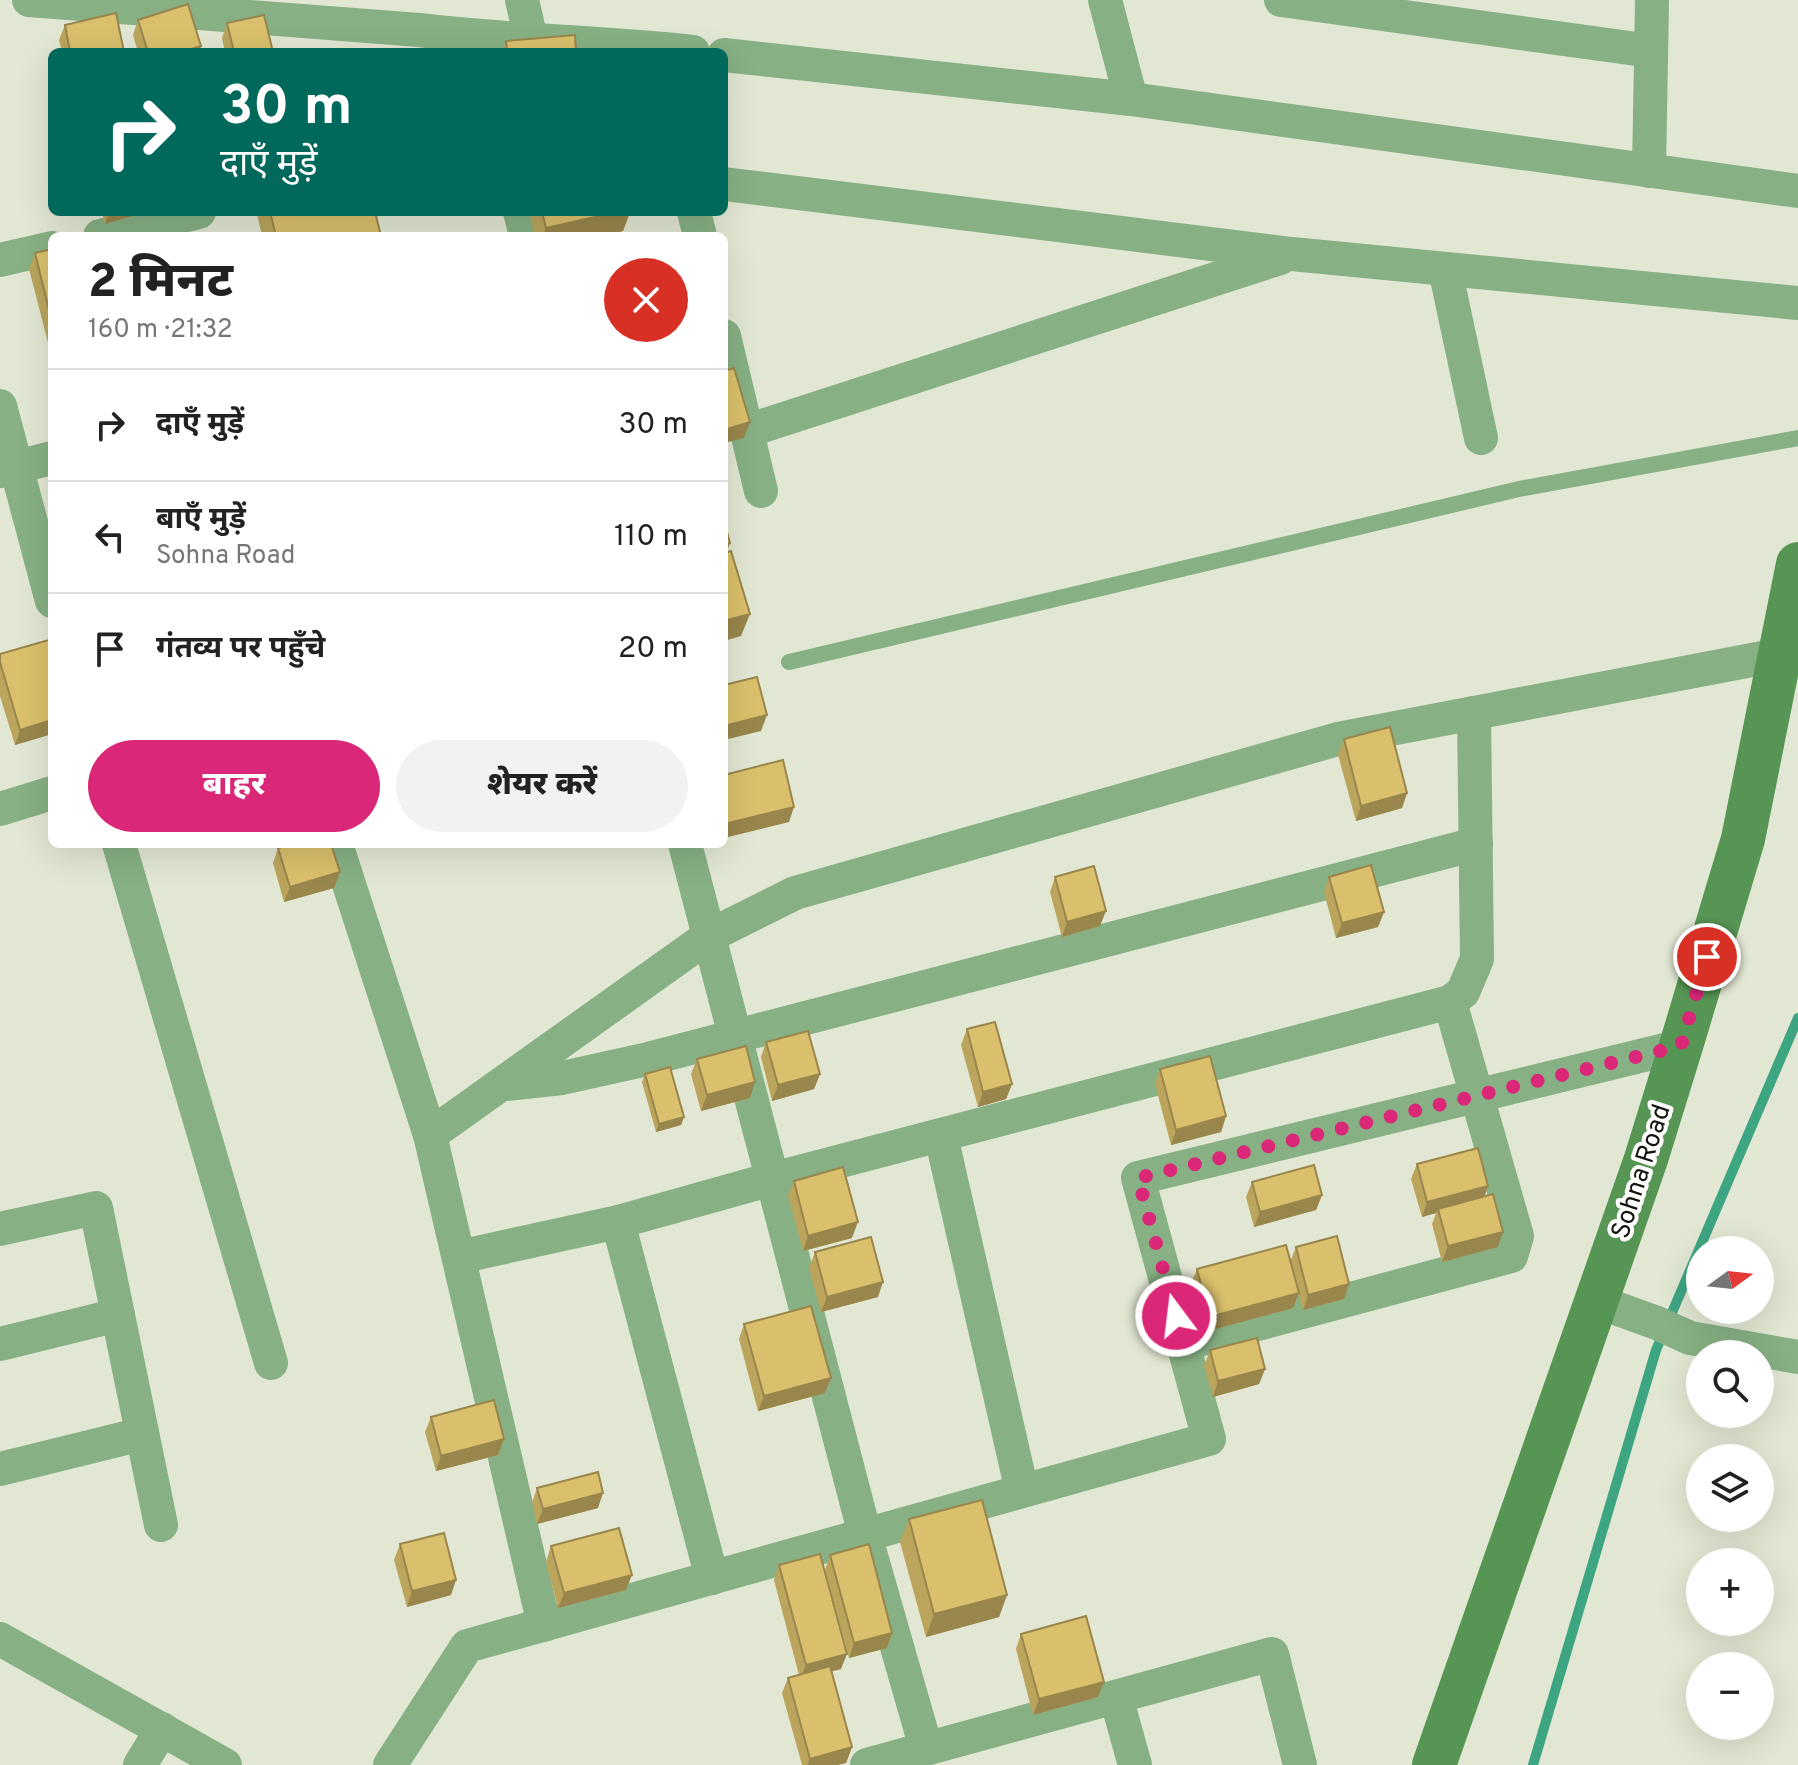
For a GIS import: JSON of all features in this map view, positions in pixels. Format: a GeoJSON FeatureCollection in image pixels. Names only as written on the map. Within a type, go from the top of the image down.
{"type":"FeatureCollection","features":[{"type":"Feature","properties":{"kind":"main road","name":"Sohna Road"},"geometry":{"type":"LineString","coordinates":[[1434,1765],[1646,1159],[1681,1046],[1743,839],[1798,564]]}},
{"type":"Feature","properties":{"kind":"street"},"geometry":{"type":"LineString","coordinates":[[29,0],[415,15],[476,44],[531,39],[637,48]]}},
{"type":"Feature","properties":{"kind":"street"},"geometry":{"type":"LineString","coordinates":[[522,0],[531,39]]}},
{"type":"Feature","properties":{"kind":"street"},"geometry":{"type":"LineString","coordinates":[[1105,0],[1131,99]]}},
{"type":"Feature","properties":{"kind":"street"},"geometry":{"type":"LineString","coordinates":[[1281,0],[1651,51]]}},
{"type":"Feature","properties":{"kind":"street"},"geometry":{"type":"LineString","coordinates":[[1649,171],[1652,0]]}},
{"type":"Feature","properties":{"kind":"street"},"geometry":{"type":"LineString","coordinates":[[728,55],[1131,99],[1798,191]]}},
{"type":"Feature","properties":{"kind":"street"},"geometry":{"type":"LineString","coordinates":[[728,184],[1292,254],[1798,303]]}},
{"type":"Feature","properties":{"kind":"street"},"geometry":{"type":"LineString","coordinates":[[116,232],[182,216]]}},
{"type":"Feature","properties":{"kind":"street"},"geometry":{"type":"LineString","coordinates":[[0,260],[48,249]]}},
{"type":"Feature","properties":{"kind":"street"},"geometry":{"type":"LineString","coordinates":[[747,431],[1292,254]]}},
{"type":"Feature","properties":{"kind":"street"},"geometry":{"type":"LineString","coordinates":[[1445,269],[1481,438]]}},
{"type":"Feature","properties":{"kind":"street"},"geometry":{"type":"LineString","coordinates":[[728,353],[761,491]]}},
{"type":"Feature","properties":{"kind":"street"},"geometry":{"type":"LineString","coordinates":[[0,406],[8,469],[48,589]]}},
{"type":"Feature","properties":{"kind":"street"},"geometry":{"type":"LineString","coordinates":[[8,469],[48,459]]}},
{"type":"Feature","properties":{"kind":"street"},"geometry":{"type":"LineString","coordinates":[[430,1135],[709,936],[795,893],[1338,739],[1778,655]]}},
{"type":"Feature","properties":{"kind":"street"},"geometry":{"type":"LineString","coordinates":[[459,1257],[618,1222],[1450,1002],[1463,992],[1477,959],[1474,713]]}},
{"type":"Feature","properties":{"kind":"street"},"geometry":{"type":"LineString","coordinates":[[0,809],[48,794]]}},
{"type":"Feature","properties":{"kind":"street"},"geometry":{"type":"LineString","coordinates":[[501,1084],[562,1078],[648,1059],[1476,844]]}},
{"type":"Feature","properties":{"kind":"street"},"geometry":{"type":"LineString","coordinates":[[120,848],[271,1363]]}},
{"type":"Feature","properties":{"kind":"street"},"geometry":{"type":"LineString","coordinates":[[337,848],[430,1135],[544,1625]]}},
{"type":"Feature","properties":{"kind":"street"},"geometry":{"type":"LineString","coordinates":[[686,848],[865,1535],[948,1751]]}},
{"type":"Feature","properties":{"kind":"street"},"geometry":{"type":"LineString","coordinates":[[1183,1344],[1511,1256],[1517,1236],[1450,1002]]}},
{"type":"Feature","properties":{"kind":"street"},"geometry":{"type":"LineString","coordinates":[[390,1765],[467,1646],[1209,1439],[1138,1178],[1681,1046]]}},
{"type":"Feature","properties":{"kind":"street"},"geometry":{"type":"LineString","coordinates":[[941,1136],[1022,1491]]}},
{"type":"Feature","properties":{"kind":"street"},"geometry":{"type":"LineString","coordinates":[[0,1229],[96,1208],[161,1525]]}},
{"type":"Feature","properties":{"kind":"street"},"geometry":{"type":"LineString","coordinates":[[618,1222],[712,1578]]}},
{"type":"Feature","properties":{"kind":"street"},"geometry":{"type":"LineString","coordinates":[[1596,1301],[1690,1338],[1798,1357]]}},
{"type":"Feature","properties":{"kind":"street"},"geometry":{"type":"LineString","coordinates":[[0,1344],[118,1315]]}},
{"type":"Feature","properties":{"kind":"street"},"geometry":{"type":"LineString","coordinates":[[0,1469],[142,1434]]}},
{"type":"Feature","properties":{"kind":"street"},"geometry":{"type":"LineString","coordinates":[[0,1639],[225,1765]]}},
{"type":"Feature","properties":{"kind":"street"},"geometry":{"type":"LineString","coordinates":[[867,1765],[948,1751],[1116,1697],[1272,1654],[1300,1765]]}},
{"type":"Feature","properties":{"kind":"street"},"geometry":{"type":"LineString","coordinates":[[1116,1697],[1135,1765]]}},
{"type":"Feature","properties":{"kind":"street"},"geometry":{"type":"LineString","coordinates":[[140,1765],[162,1729]]}},
{"type":"Feature","properties":{"kind":"lane"},"geometry":{"type":"LineString","coordinates":[[789,662],[1519,489],[1798,438]]}},
{"type":"Feature","properties":{"kind":"building"},"geometry":{"type":"Polygon","coordinates":[[[188,4],[201,46],[147,48],[138,20],[188,4]]]}},
{"type":"Feature","properties":{"kind":"building"},"geometry":{"type":"Polygon","coordinates":[[[116,13],[123,48],[69,48],[65,25],[116,13]]]}},
{"type":"Feature","properties":{"kind":"building"},"geometry":{"type":"Polygon","coordinates":[[[264,15],[272,48],[233,48],[227,23],[264,15]]]}},
{"type":"Feature","properties":{"kind":"building"},"geometry":{"type":"Polygon","coordinates":[[[575,35],[576,48],[507,48],[506,41],[575,35]]]}},
{"type":"Feature","properties":{"kind":"building"},"geometry":{"type":"Polygon","coordinates":[[[271,216],[376,216],[380,232],[275,232],[271,216]]]}},
{"type":"Feature","properties":{"kind":"building"},"geometry":{"type":"Polygon","coordinates":[[[543,216],[599,216],[546,228],[543,216]]]}},
{"type":"Feature","properties":{"kind":"building"},"geometry":{"type":"Polygon","coordinates":[[[48,250],[48,306],[35,253],[48,250]]]}},
{"type":"Feature","properties":{"kind":"building"},"geometry":{"type":"Polygon","coordinates":[[[734,368],[750,422],[728,429],[728,370],[734,368]]]}},
{"type":"Feature","properties":{"kind":"building"},"geometry":{"type":"Polygon","coordinates":[[[731,551],[750,614],[728,620],[728,552],[731,551]]]}},
{"type":"Feature","properties":{"kind":"building"},"geometry":{"type":"Polygon","coordinates":[[[48,640],[48,721],[20,730],[0,654],[48,640]]]}},
{"type":"Feature","properties":{"kind":"building"},"geometry":{"type":"Polygon","coordinates":[[[757,677],[767,715],[728,725],[728,684],[757,677]]]}},
{"type":"Feature","properties":{"kind":"building"},"geometry":{"type":"Polygon","coordinates":[[[1390,727],[1407,793],[1361,806],[1344,739],[1390,727]]]}},
{"type":"Feature","properties":{"kind":"building"},"geometry":{"type":"Polygon","coordinates":[[[783,760],[794,807],[728,823],[728,774],[783,760]]]}},
{"type":"Feature","properties":{"kind":"building"},"geometry":{"type":"Polygon","coordinates":[[[278,848],[332,848],[340,872],[290,887],[278,848]]]}},
{"type":"Feature","properties":{"kind":"building"},"geometry":{"type":"Polygon","coordinates":[[[1371,865],[1384,912],[1342,923],[1329,877],[1371,865]]]}},
{"type":"Feature","properties":{"kind":"building"},"geometry":{"type":"Polygon","coordinates":[[[1094,866],[1106,911],[1067,922],[1055,877],[1094,866]]]}},
{"type":"Feature","properties":{"kind":"building"},"geometry":{"type":"Polygon","coordinates":[[[995,1022],[1012,1084],[983,1092],[967,1029],[995,1022]]]}},
{"type":"Feature","properties":{"kind":"building"},"geometry":{"type":"Polygon","coordinates":[[[808,1031],[820,1074],[778,1085],[766,1042],[808,1031]]]}},
{"type":"Feature","properties":{"kind":"building"},"geometry":{"type":"Polygon","coordinates":[[[746,1046],[755,1082],[707,1095],[697,1059],[746,1046]]]}},
{"type":"Feature","properties":{"kind":"building"},"geometry":{"type":"Polygon","coordinates":[[[1210,1056],[1226,1116],[1176,1130],[1160,1069],[1210,1056]]]}},
{"type":"Feature","properties":{"kind":"building"},"geometry":{"type":"Polygon","coordinates":[[[670,1067],[684,1117],[659,1124],[645,1074],[670,1067]]]}},
{"type":"Feature","properties":{"kind":"building"},"geometry":{"type":"Polygon","coordinates":[[[1478,1148],[1488,1186],[1427,1202],[1417,1164],[1478,1148]]]}},
{"type":"Feature","properties":{"kind":"building"},"geometry":{"type":"Polygon","coordinates":[[[1314,1165],[1322,1195],[1260,1212],[1252,1182],[1314,1165]]]}},
{"type":"Feature","properties":{"kind":"building"},"geometry":{"type":"Polygon","coordinates":[[[843,1167],[858,1222],[808,1236],[794,1181],[843,1167]]]}},
{"type":"Feature","properties":{"kind":"building"},"geometry":{"type":"Polygon","coordinates":[[[1493,1194],[1503,1232],[1448,1246],[1438,1209],[1493,1194]]]}},
{"type":"Feature","properties":{"kind":"building"},"geometry":{"type":"Polygon","coordinates":[[[1337,1236],[1349,1284],[1308,1295],[1296,1247],[1337,1236]]]}},
{"type":"Feature","properties":{"kind":"building"},"geometry":{"type":"Polygon","coordinates":[[[871,1237],[883,1282],[827,1297],[815,1252],[871,1237]]]}},
{"type":"Feature","properties":{"kind":"building"},"geometry":{"type":"Polygon","coordinates":[[[1286,1245],[1299,1293],[1209,1317],[1197,1269],[1286,1245]]]}},
{"type":"Feature","properties":{"kind":"building"},"geometry":{"type":"Polygon","coordinates":[[[811,1306],[831,1378],[764,1396],[744,1324],[811,1306]]]}},
{"type":"Feature","properties":{"kind":"building"},"geometry":{"type":"Polygon","coordinates":[[[1257,1338],[1265,1369],[1218,1381],[1210,1350],[1257,1338]]]}},
{"type":"Feature","properties":{"kind":"building"},"geometry":{"type":"Polygon","coordinates":[[[494,1400],[504,1439],[441,1456],[431,1417],[494,1400]]]}},
{"type":"Feature","properties":{"kind":"building"},"geometry":{"type":"Polygon","coordinates":[[[598,1472],[603,1493],[543,1509],[537,1488],[598,1472]]]}},
{"type":"Feature","properties":{"kind":"building"},"geometry":{"type":"Polygon","coordinates":[[[982,1500],[1007,1595],[934,1614],[909,1519],[982,1500]]]}},
{"type":"Feature","properties":{"kind":"building"},"geometry":{"type":"Polygon","coordinates":[[[619,1528],[632,1575],[564,1593],[551,1546],[619,1528]]]}},
{"type":"Feature","properties":{"kind":"building"},"geometry":{"type":"Polygon","coordinates":[[[444,1533],[456,1580],[412,1591],[400,1544],[444,1533]]]}},
{"type":"Feature","properties":{"kind":"building"},"geometry":{"type":"Polygon","coordinates":[[[869,1544],[892,1633],[854,1643],[830,1555],[869,1544]]]}},
{"type":"Feature","properties":{"kind":"building"},"geometry":{"type":"Polygon","coordinates":[[[820,1554],[847,1654],[806,1665],[779,1565],[820,1554]]]}},
{"type":"Feature","properties":{"kind":"building"},"geometry":{"type":"Polygon","coordinates":[[[1086,1616],[1104,1682],[1039,1699],[1021,1634],[1086,1616]]]}},
{"type":"Feature","properties":{"kind":"building"},"geometry":{"type":"Polygon","coordinates":[[[830,1666],[852,1747],[810,1759],[788,1678],[830,1666]]]}},
{"type":"Feature","properties":{"kind":"waterway"},"geometry":{"type":"LineString","coordinates":[[1533,1765],[1656,1350],[1798,1018]]}},
{"type":"Feature","properties":{"kind":"route"},"geometry":{"type":"LineString","coordinates":[[1176,1316],[1138,1178],[1681,1046],[1707,957]]}}]}
